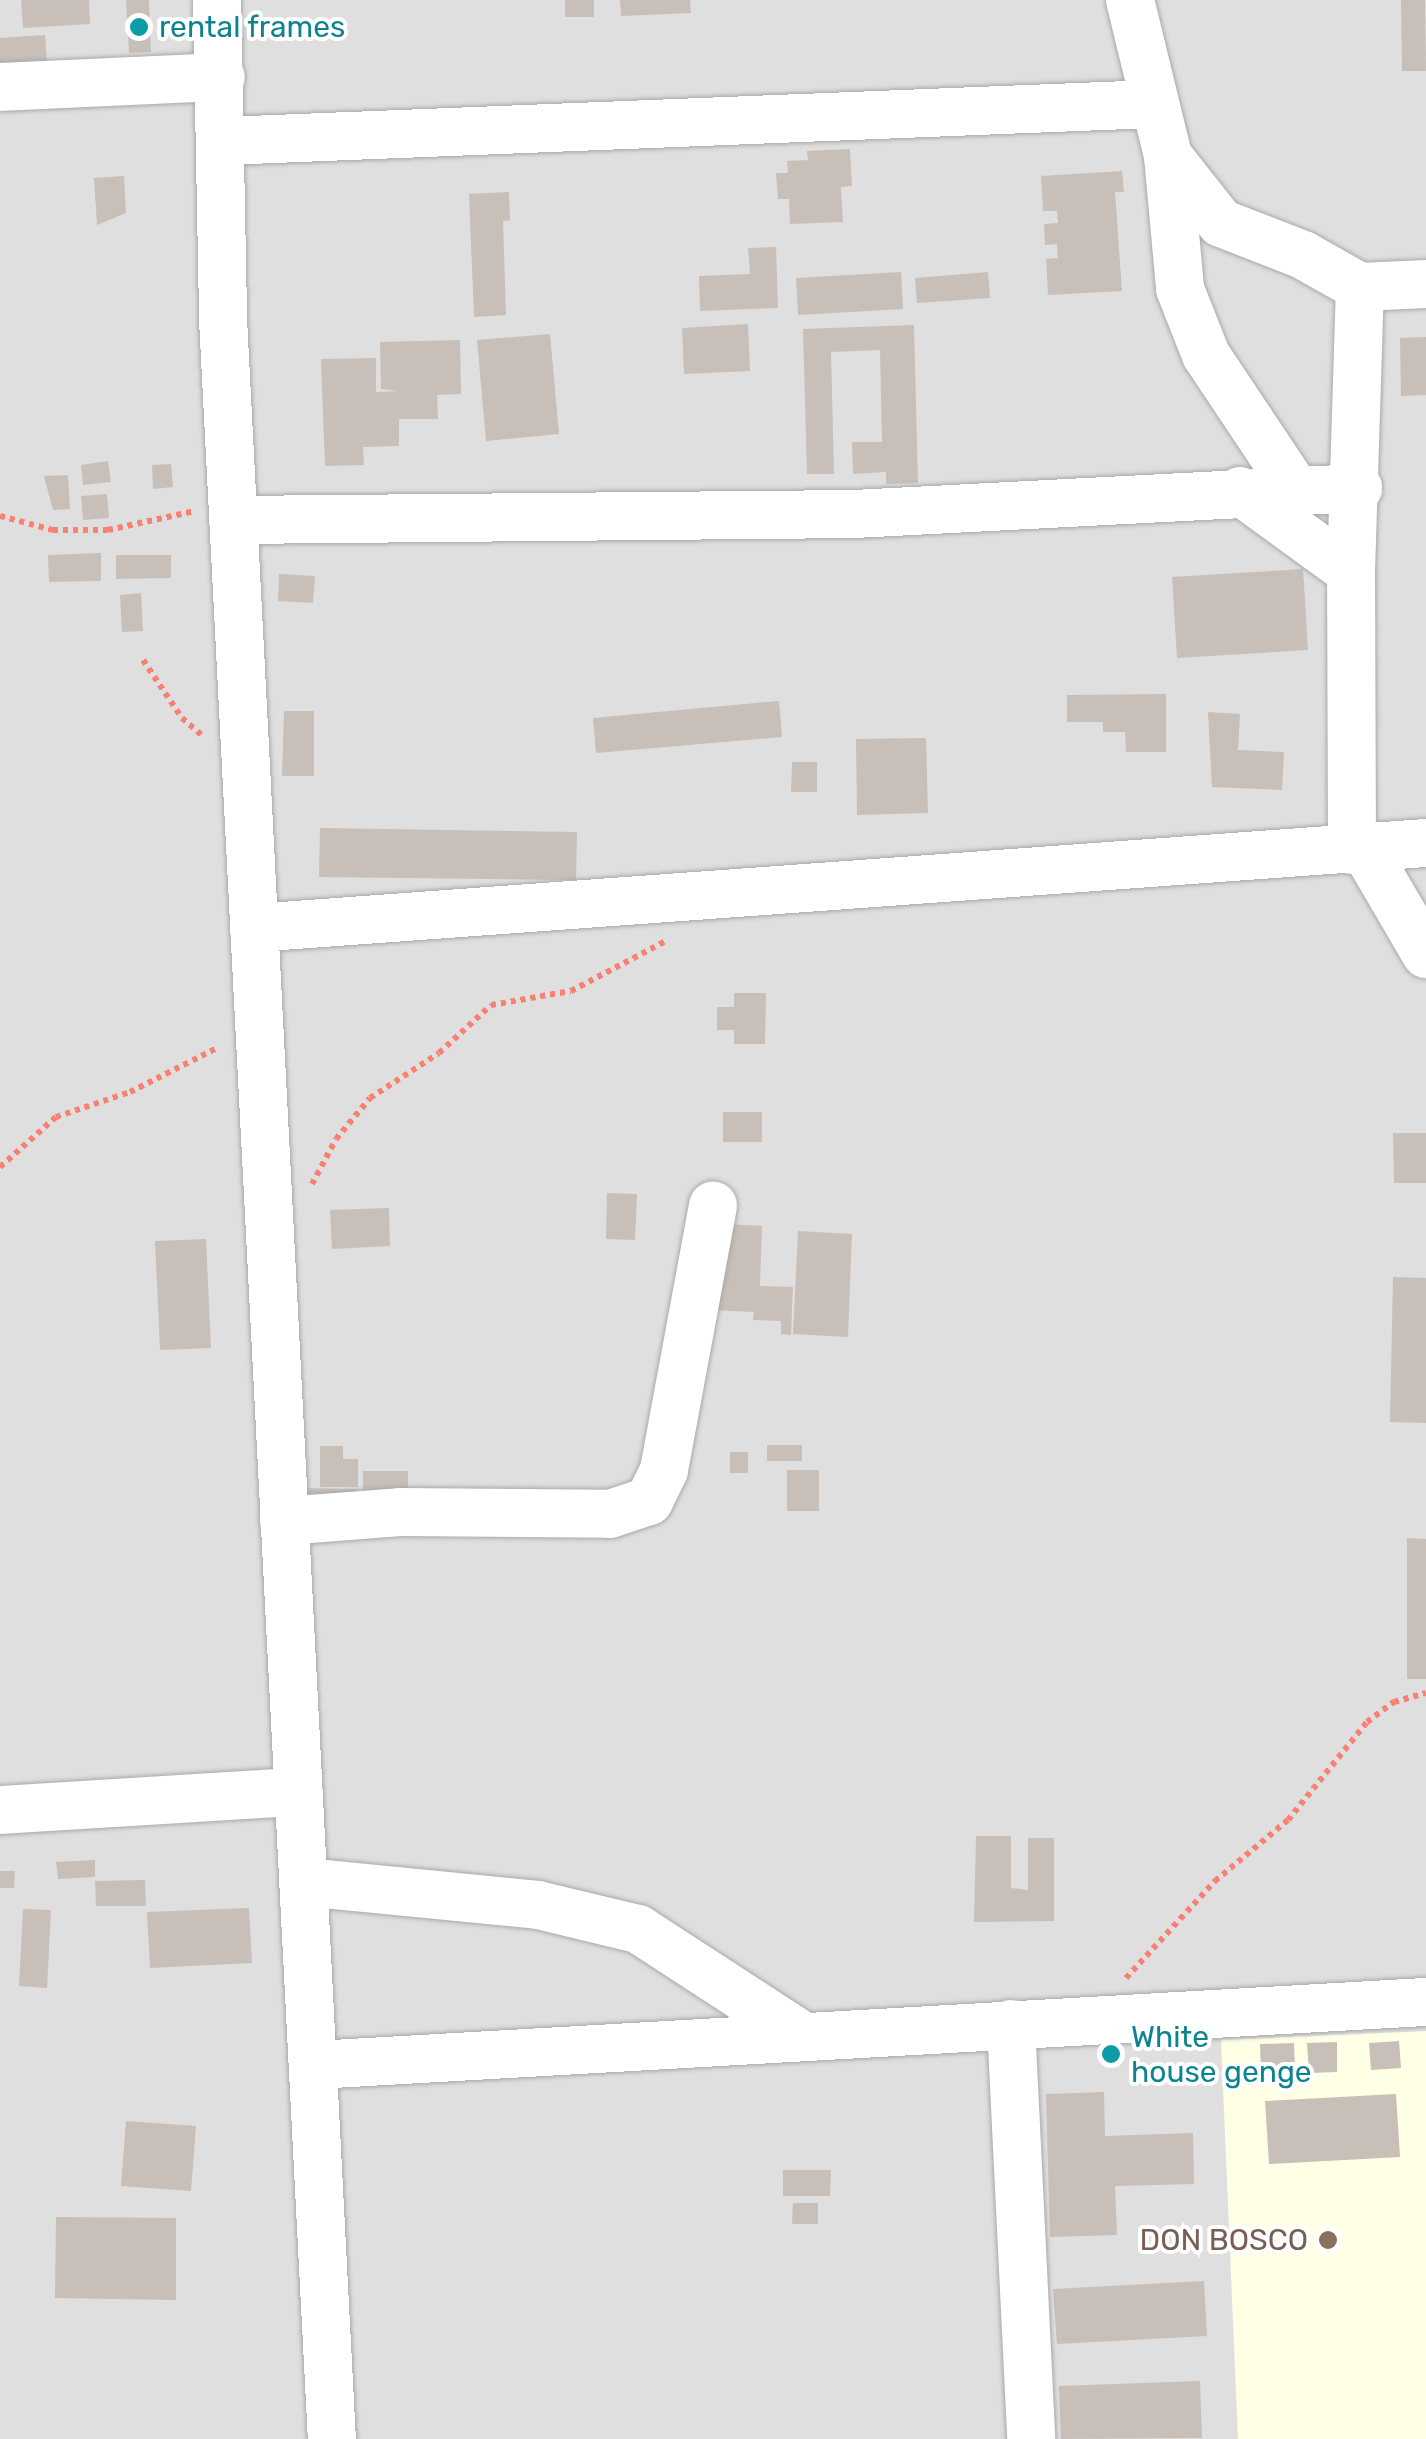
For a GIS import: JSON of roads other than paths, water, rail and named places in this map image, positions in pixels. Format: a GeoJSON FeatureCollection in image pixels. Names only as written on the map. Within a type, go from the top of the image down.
{"type":"FeatureCollection","features":[{"type":"Feature","properties":{"kind":"street"},"geometry":{"type":"LineString","coordinates":[[217,0],[224,141],[223,318],[332,2439]]}},
{"type":"Feature","properties":{"kind":"street"},"geometry":{"type":"LineString","coordinates":[[1130,0],[1168,156],[1180,289],[1206,355],[1296,490]]}},
{"type":"Feature","properties":{"kind":"street"},"geometry":{"type":"LineString","coordinates":[[0,87],[221,77]]}},
{"type":"Feature","properties":{"kind":"street"},"geometry":{"type":"LineString","coordinates":[[224,141],[1154,104]]}},
{"type":"Feature","properties":{"kind":"street"},"geometry":{"type":"LineString","coordinates":[[1168,156],[1220,223],[1303,256],[1360,287],[1426,284]]}},
{"type":"Feature","properties":{"kind":"street"},"geometry":{"type":"LineString","coordinates":[[1360,287],[1358,488],[1351,572],[1358,849],[1426,954]]}},
{"type":"Feature","properties":{"kind":"street"},"geometry":{"type":"LineString","coordinates":[[233,512],[854,514],[1358,488]]}},
{"type":"Feature","properties":{"kind":"street"},"geometry":{"type":"LineString","coordinates":[[1240,492],[1351,572]]}},
{"type":"Feature","properties":{"kind":"street"},"geometry":{"type":"LineString","coordinates":[[254,928],[1426,843]]}},
{"type":"Feature","properties":{"kind":"street"},"geometry":{"type":"LineString","coordinates":[[284,1520],[400,1512],[610,1514],[649,1502],[664,1470],[712,1206]]}},
{"type":"Feature","properties":{"kind":"street"},"geometry":{"type":"LineString","coordinates":[[0,1810],[298,1792]]}},
{"type":"Feature","properties":{"kind":"street"},"geometry":{"type":"LineString","coordinates":[[304,1882],[538,1905],[638,1928],[802,2036]]}},
{"type":"Feature","properties":{"kind":"street"},"geometry":{"type":"LineString","coordinates":[[315,2065],[1426,2002]]}},
{"type":"Feature","properties":{"kind":"street"},"geometry":{"type":"LineString","coordinates":[[1011,2024],[1032,2439]]}},
{"type":"Feature","properties":{"kind":"place","name":"rental frames"},"geometry":{"type":"Point","coordinates":[139,27]}},
{"type":"Feature","properties":{"kind":"place","name":"White house genge"},"geometry":{"type":"Point","coordinates":[1111,2054]}},
{"type":"Feature","properties":{"kind":"place","name":"DON BOSCO"},"geometry":{"type":"Point","coordinates":[1328,2240]}}]}
